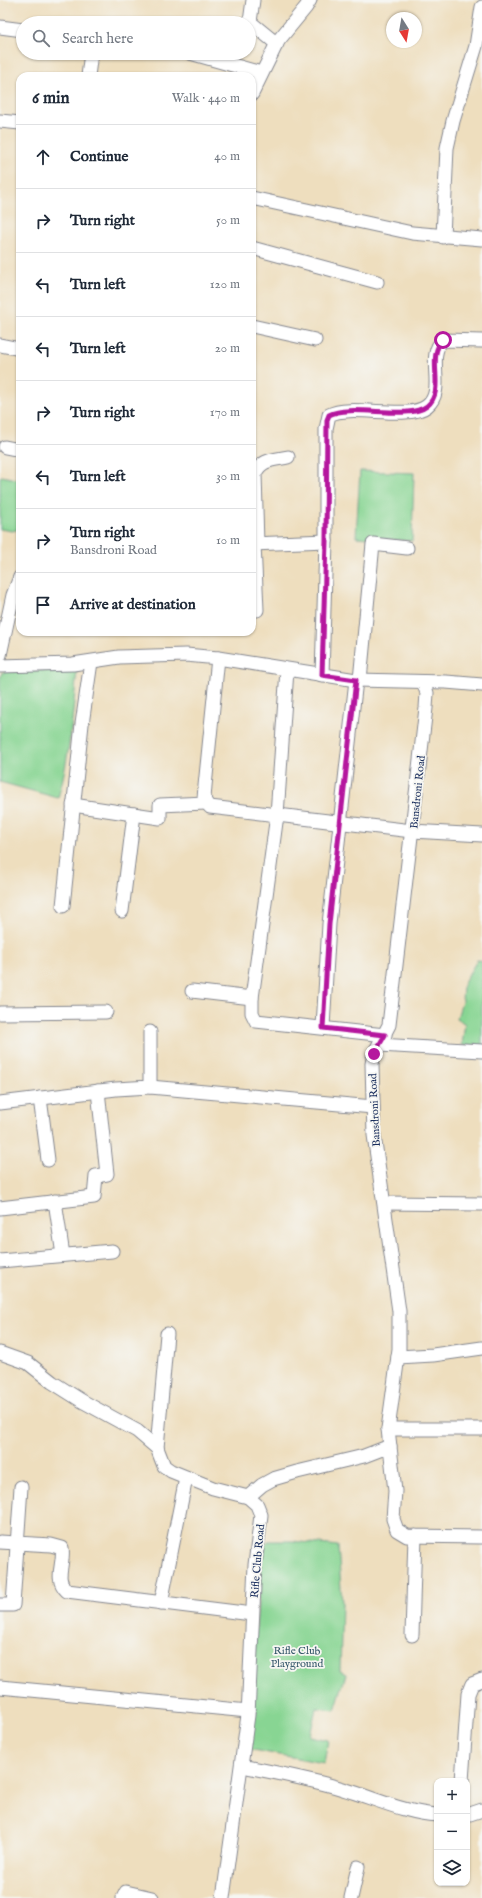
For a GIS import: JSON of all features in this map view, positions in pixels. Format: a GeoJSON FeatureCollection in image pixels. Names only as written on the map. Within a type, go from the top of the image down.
{"type":"FeatureCollection","features":[{"type":"Feature","properties":{"kind":"street"},"geometry":{"type":"LineString","coordinates":[[251,16],[253,0]]}},
{"type":"Feature","properties":{"kind":"street"},"geometry":{"type":"LineString","coordinates":[[256,85],[277,44],[310,0]]}},
{"type":"Feature","properties":{"kind":"street"},"geometry":{"type":"LineString","coordinates":[[442,237],[447,148],[452,121],[476,46],[482,7]]}},
{"type":"Feature","properties":{"kind":"street"},"geometry":{"type":"LineString","coordinates":[[0,27],[16,29]]}},
{"type":"Feature","properties":{"kind":"street"},"geometry":{"type":"LineString","coordinates":[[256,27],[277,44]]}},
{"type":"Feature","properties":{"kind":"street"},"geometry":{"type":"LineString","coordinates":[[89,72],[90,60]]}},
{"type":"Feature","properties":{"kind":"street"},"geometry":{"type":"LineString","coordinates":[[215,60],[261,73]]}},
{"type":"Feature","properties":{"kind":"street"},"geometry":{"type":"LineString","coordinates":[[0,121],[16,123]]}},
{"type":"Feature","properties":{"kind":"street"},"geometry":{"type":"LineString","coordinates":[[256,199],[412,233],[442,237],[482,239]]}},
{"type":"Feature","properties":{"kind":"street"},"geometry":{"type":"LineString","coordinates":[[256,249],[377,282]]}},
{"type":"Feature","properties":{"kind":"street"},"geometry":{"type":"LineString","coordinates":[[256,327],[315,340]]}},
{"type":"Feature","properties":{"kind":"street"},"geometry":{"type":"LineString","coordinates":[[322,675],[326,541],[326,429],[329,415],[341,412],[396,412],[417,410],[426,407],[435,391],[436,352],[438,344],[443,340],[482,341]]}},
{"type":"Feature","properties":{"kind":"street"},"geometry":{"type":"LineString","coordinates":[[0,345],[16,349]]}},
{"type":"Feature","properties":{"kind":"street"},"geometry":{"type":"LineString","coordinates":[[5,447],[16,449]]}},
{"type":"Feature","properties":{"kind":"street"},"geometry":{"type":"LineString","coordinates":[[256,474],[258,467],[264,462],[288,457]]}},
{"type":"Feature","properties":{"kind":"street"},"geometry":{"type":"LineString","coordinates":[[256,544],[326,541]]}},
{"type":"Feature","properties":{"kind":"street"},"geometry":{"type":"LineString","coordinates":[[323,1028],[329,924],[373,544],[407,548]]}},
{"type":"Feature","properties":{"kind":"street"},"geometry":{"type":"LineString","coordinates":[[0,655],[6,603],[16,584]]}},
{"type":"Feature","properties":{"kind":"street"},"geometry":{"type":"LineString","coordinates":[[256,588],[257,610]]}},
{"type":"Feature","properties":{"kind":"street"},"geometry":{"type":"LineString","coordinates":[[0,666],[72,664],[119,657],[186,655],[218,658],[358,680],[446,682],[482,685]]}},
{"type":"Feature","properties":{"kind":"street"},"geometry":{"type":"LineString","coordinates":[[218,658],[204,799],[210,807],[412,831],[482,835]]}},
{"type":"Feature","properties":{"kind":"street"},"geometry":{"type":"LineString","coordinates":[[63,906],[82,724],[91,662]]}},
{"type":"Feature","properties":{"kind":"street"},"geometry":{"type":"LineString","coordinates":[[287,670],[277,815],[252,998],[252,1013],[256,1021],[273,1024],[323,1028],[382,1040],[482,1051]]}},
{"type":"Feature","properties":{"kind":"street","name":"Bansdroni Road"},"geometry":{"type":"LineString","coordinates":[[414,1536],[407,1536],[397,1530],[393,1519],[395,1491],[388,1429],[398,1357],[399,1311],[385,1203],[374,1135],[372,1064],[374,1054],[389,1025],[426,708],[427,693],[423,682]]}},
{"type":"Feature","properties":{"kind":"street"},"geometry":{"type":"LineString","coordinates":[[73,805],[160,818],[160,805],[206,803]]}},
{"type":"Feature","properties":{"kind":"street"},"geometry":{"type":"LineString","coordinates":[[122,911],[134,814]]}},
{"type":"Feature","properties":{"kind":"street"},"geometry":{"type":"LineString","coordinates":[[192,991],[252,998]]}},
{"type":"Feature","properties":{"kind":"street"},"geometry":{"type":"LineString","coordinates":[[0,1013],[106,1012]]}},
{"type":"Feature","properties":{"kind":"street"},"geometry":{"type":"LineString","coordinates":[[150,1032],[150,1087]]}},
{"type":"Feature","properties":{"kind":"street"},"geometry":{"type":"LineString","coordinates":[[0,1103],[98,1091],[150,1087],[373,1107]]}},
{"type":"Feature","properties":{"kind":"street"},"geometry":{"type":"LineString","coordinates":[[0,1208],[94,1197],[96,1176],[107,1174],[98,1091]]}},
{"type":"Feature","properties":{"kind":"street"},"geometry":{"type":"LineString","coordinates":[[40,1098],[48,1160]]}},
{"type":"Feature","properties":{"kind":"street"},"geometry":{"type":"LineString","coordinates":[[55,1201],[63,1255]]}},
{"type":"Feature","properties":{"kind":"street"},"geometry":{"type":"LineString","coordinates":[[385,1203],[482,1204]]}},
{"type":"Feature","properties":{"kind":"street"},"geometry":{"type":"LineString","coordinates":[[0,1261],[112,1251]]}},
{"type":"Feature","properties":{"kind":"street"},"geometry":{"type":"LineString","coordinates":[[168,1334],[157,1448],[164,1466],[171,1471],[213,1488],[248,1497],[262,1485],[273,1479],[364,1456],[390,1446]]}},
{"type":"Feature","properties":{"kind":"street"},"geometry":{"type":"LineString","coordinates":[[398,1357],[433,1355],[482,1348]]}},
{"type":"Feature","properties":{"kind":"street"},"geometry":{"type":"LineString","coordinates":[[0,1353],[28,1363],[52,1382],[82,1401],[137,1431],[157,1448]]}},
{"type":"Feature","properties":{"kind":"street"},"geometry":{"type":"LineString","coordinates":[[388,1429],[482,1429]]}},
{"type":"Feature","properties":{"kind":"street"},"geometry":{"type":"LineString","coordinates":[[161,1603],[186,1478]]}},
{"type":"Feature","properties":{"kind":"street"},"geometry":{"type":"LineString","coordinates":[[0,1605],[13,1605],[21,1487]]}},
{"type":"Feature","properties":{"kind":"street","name":"Rifle Club Road"},"geometry":{"type":"LineString","coordinates":[[223,1898],[242,1766],[248,1711],[255,1565],[261,1515],[257,1505],[248,1497]]}},
{"type":"Feature","properties":{"kind":"street"},"geometry":{"type":"LineString","coordinates":[[412,1635],[414,1536],[482,1537]]}},
{"type":"Feature","properties":{"kind":"street"},"geometry":{"type":"LineString","coordinates":[[0,1542],[51,1545],[62,1548],[64,1556],[59,1576],[61,1586],[67,1592],[252,1614]]}},
{"type":"Feature","properties":{"kind":"street"},"geometry":{"type":"LineString","coordinates":[[462,1778],[468,1694],[472,1684],[482,1680]]}},
{"type":"Feature","properties":{"kind":"street"},"geometry":{"type":"LineString","coordinates":[[0,1687],[248,1711]]}},
{"type":"Feature","properties":{"kind":"street"},"geometry":{"type":"LineString","coordinates":[[242,1766],[293,1776],[342,1789],[423,1814],[434,1815]]}},
{"type":"Feature","properties":{"kind":"street"},"geometry":{"type":"LineString","coordinates":[[470,1814],[482,1810]]}},
{"type":"Feature","properties":{"kind":"street"},"geometry":{"type":"LineString","coordinates":[[351,1898],[358,1867]]}},
{"type":"Feature","properties":{"kind":"street"},"geometry":{"type":"LineString","coordinates":[[123,1898],[126,1892],[152,1898]]}},
{"type":"Feature","properties":{"kind":"green space"},"geometry":{"type":"Polygon","coordinates":[[[360,471],[414,473],[412,541],[356,537],[360,471]]]}},
{"type":"Feature","properties":{"kind":"green space"},"geometry":{"type":"Polygon","coordinates":[[[2,476],[16,479],[16,530],[12,531],[0,529],[0,477],[2,476]]]}},
{"type":"Feature","properties":{"kind":"green space"},"geometry":{"type":"Polygon","coordinates":[[[77,669],[68,750],[58,798],[0,782],[0,680],[2,672],[77,669]]]}},
{"type":"Feature","properties":{"kind":"green space"},"geometry":{"type":"Polygon","coordinates":[[[477,960],[482,961],[482,1046],[462,1045],[465,1024],[457,1018],[462,1002],[463,985],[477,960]]]}},
{"type":"Feature","properties":{"kind":"green space","name":"Rifle Club Playground"},"geometry":{"type":"Polygon","coordinates":[[[268,1541],[292,1541],[338,1546],[342,1603],[340,1671],[346,1674],[335,1710],[316,1708],[310,1736],[328,1740],[324,1763],[247,1749],[262,1550],[268,1541]]]}},
{"type":"Feature","properties":{"kind":"route"},"geometry":{"type":"LineString","coordinates":[[374,1054],[385,1035],[323,1028],[329,924],[356,680],[322,675],[326,541],[326,429],[329,415],[334,413],[396,412],[417,410],[426,407],[435,391],[436,352],[438,344],[443,340]]}}]}
